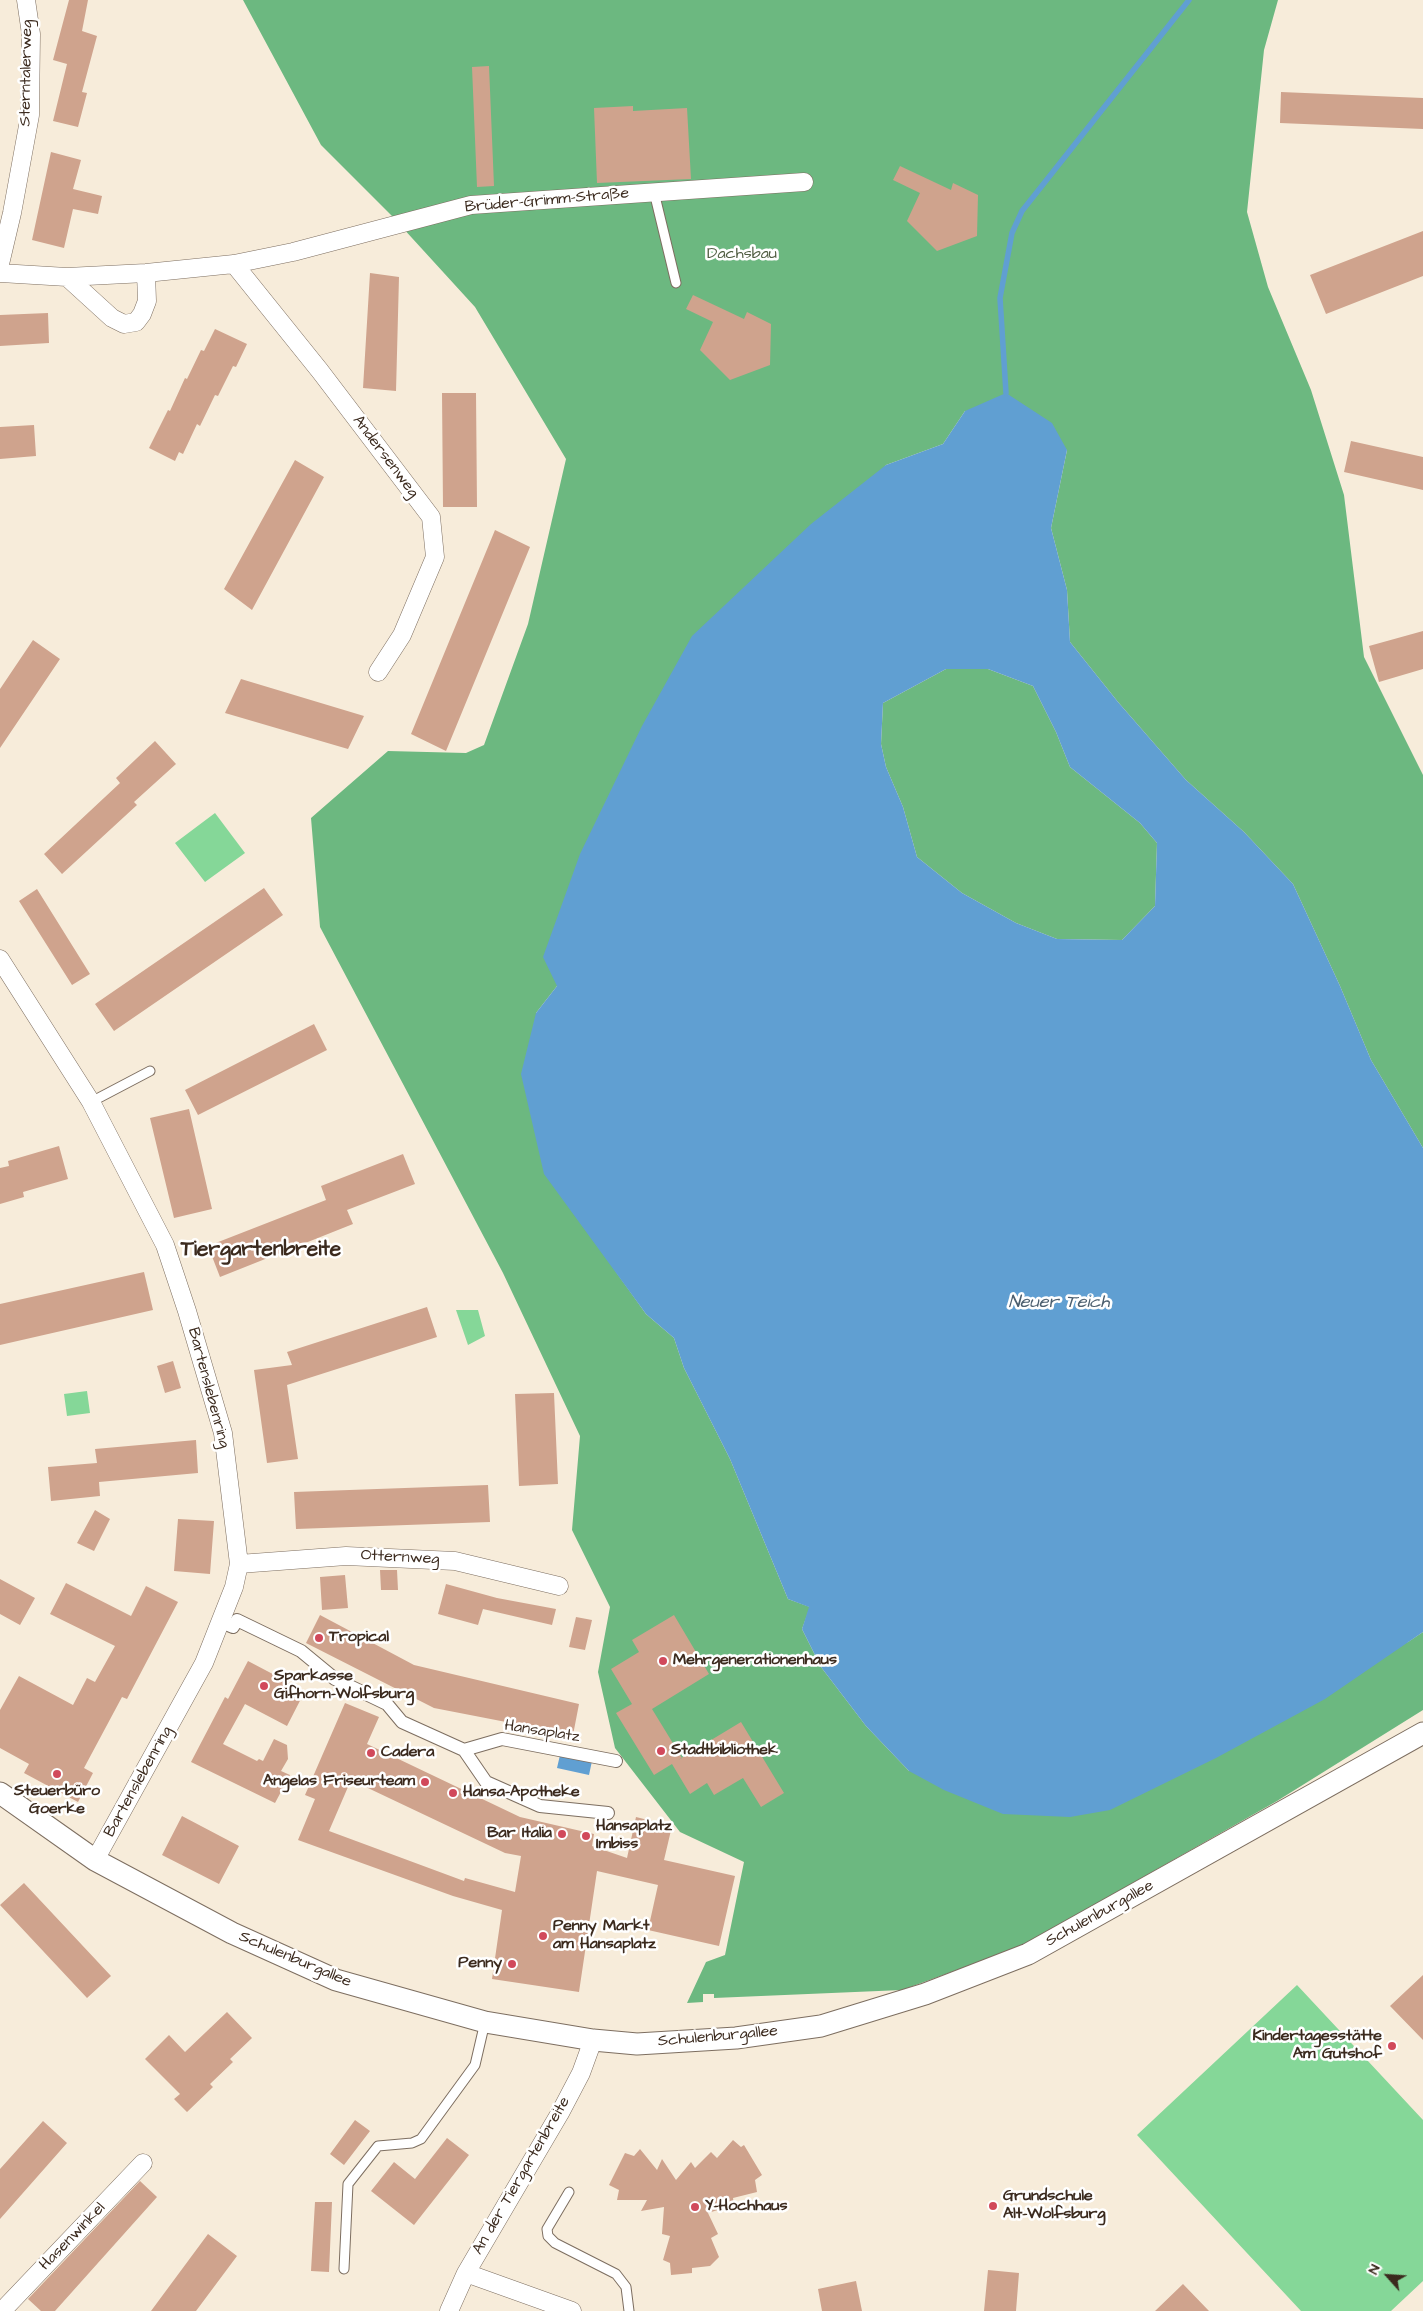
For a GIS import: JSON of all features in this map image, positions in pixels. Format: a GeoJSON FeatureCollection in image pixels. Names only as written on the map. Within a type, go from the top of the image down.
{"type":"FeatureCollection","features":[{"type":"Feature","properties":{"kind":"street","name":"Sterntalerweg"},"geometry":{"type":"LineString","coordinates":[[0,264],[12,213],[30,115],[31,34],[26,0]]}},
{"type":"Feature","properties":{"kind":"street","name":"Brüder-Grimm-Straße"},"geometry":{"type":"LineString","coordinates":[[0,274],[67,277],[146,273],[234,264],[302,250],[471,205],[804,182]]}},
{"type":"Feature","properties":{"kind":"street","name":"Andersenweg"},"geometry":{"type":"LineString","coordinates":[[234,264],[320,372],[431,517],[435,557],[402,635],[378,672]]}},
{"type":"Feature","properties":{"kind":"street"},"geometry":{"type":"LineString","coordinates":[[67,277],[112,318],[124,324],[136,322],[142,314],[147,301],[146,273]]}},
{"type":"Feature","properties":{"kind":"street","name":"Bartenslebenring"},"geometry":{"type":"LineString","coordinates":[[0,960],[91,1102],[165,1245],[223,1433],[239,1564],[234,1587],[199,1672],[95,1860]]}},
{"type":"Feature","properties":{"kind":"street","name":"Otternweg"},"geometry":{"type":"LineString","coordinates":[[239,1564],[346,1556],[455,1561],[559,1586]]}},
{"type":"Feature","properties":{"kind":"street"},"geometry":{"type":"LineString","coordinates":[[221,1622],[233,1627],[237,1620],[301,1652],[335,1679],[387,1704],[402,1722],[464,1750],[486,1782],[540,1806],[608,1813]]}},
{"type":"Feature","properties":{"kind":"street","name":"Schulenburgallee"},"geometry":{"type":"LineString","coordinates":[[0,1793],[95,1860],[232,1933],[336,1980],[485,2022],[593,2040],[637,2044],[745,2037],[821,2026],[926,1994],[1028,1954],[1423,1733]]}},
{"type":"Feature","properties":{"kind":"street","name":"Hansaplatz"},"geometry":{"type":"LineString","coordinates":[[464,1750],[502,1739],[616,1761]]}},
{"type":"Feature","properties":{"kind":"street","name":"An der Tiergartenbreite"},"geometry":{"type":"LineString","coordinates":[[449,2311],[466,2273],[560,2113],[581,2073],[593,2040]]}},
{"type":"Feature","properties":{"kind":"street","name":"Hasenwinkel"},"geometry":{"type":"LineString","coordinates":[[2,2311],[143,2163]]}},
{"type":"Feature","properties":{"kind":"street"},"geometry":{"type":"LineString","coordinates":[[466,2273],[572,2311]]}},
{"type":"Feature","properties":{"kind":"lane"},"geometry":{"type":"LineString","coordinates":[[654,192],[676,283]]}},
{"type":"Feature","properties":{"kind":"lane"},"geometry":{"type":"LineString","coordinates":[[91,1102],[150,1071]]}},
{"type":"Feature","properties":{"kind":"lane"},"geometry":{"type":"LineString","coordinates":[[344,2269],[348,2184],[378,2146],[412,2144],[421,2139],[475,2065],[485,2022]]}},
{"type":"Feature","properties":{"kind":"lane"},"geometry":{"type":"LineString","coordinates":[[569,2192],[547,2229],[548,2236],[555,2243],[616,2274],[626,2287],[629,2311]]}},
{"type":"Feature","properties":{"kind":"green space","name":"Dachsbau"},"geometry":{"type":"Polygon","coordinates":[[[243,0],[1278,0],[1264,50],[1247,212],[1268,287],[1311,390],[1344,495],[1364,657],[1423,775],[1423,1148],[1371,1060],[1340,986],[1293,884],[1244,832],[1186,780],[1118,702],[1070,642],[1067,590],[1051,528],[1067,450],[965,411],[943,444],[886,465],[557,986],[536,1013],[616,1272],[646,1314],[674,1338],[684,1368],[730,1459],[788,1599],[810,1607],[802,1629],[821,1667],[866,1726],[909,1771],[1408,1642],[1423,1632],[1423,1710],[1277,1801],[1020,1947],[902,1990],[714,1998],[714,1994],[703,1994],[703,2002],[687,2003],[706,1962],[725,1955],[744,1862],[680,1832],[615,1748],[598,1672],[610,1607],[572,1530],[580,1436],[503,1273],[320,927],[311,818],[388,751],[466,753],[484,745],[528,624],[566,459],[475,307],[391,215],[321,145],[243,0]]]}},
{"type":"Feature","properties":{"kind":"green space"},"geometry":{"type":"Polygon","coordinates":[[[946,669],[988,669],[1033,686],[1056,732],[1070,767],[1140,823],[1157,843],[1155,906],[1122,940],[1057,939],[1016,923],[962,893],[917,857],[903,807],[886,767],[881,744],[883,703],[946,669]]]}},
{"type":"Feature","properties":{"kind":"green space"},"geometry":{"type":"Polygon","coordinates":[[[215,813],[245,853],[205,882],[175,843],[215,813]]]}},
{"type":"Feature","properties":{"kind":"green space"},"geometry":{"type":"Polygon","coordinates":[[[456,1310],[478,1310],[485,1336],[468,1345],[456,1310]]]}},
{"type":"Feature","properties":{"kind":"green space"},"geometry":{"type":"Polygon","coordinates":[[[87,1391],[90,1413],[67,1416],[64,1394],[87,1391]]]}},
{"type":"Feature","properties":{"kind":"green space"},"geometry":{"type":"Polygon","coordinates":[[[1297,1985],[1423,2120],[1423,2281],[1391,2311],[1301,2311],[1137,2135],[1297,1985]]]}},
{"type":"Feature","properties":{"kind":"water","name":"Neuer Teich"},"geometry":{"type":"Polygon","coordinates":[[[1006,393],[1052,423],[1067,450],[1051,528],[1067,590],[1070,642],[1118,702],[1186,780],[1244,832],[1293,884],[1340,986],[1371,1060],[1423,1148],[1423,1632],[1325,1699],[1216,1758],[1110,1810],[1070,1817],[1003,1814],[944,1790],[909,1771],[866,1726],[821,1667],[802,1629],[809,1607],[788,1599],[730,1459],[684,1368],[674,1338],[646,1314],[544,1174],[521,1074],[536,1013],[557,986],[543,957],[580,854],[642,726],[692,636],[811,524],[886,465],[943,444],[965,411],[1006,393]],[[946,669],[883,703],[881,744],[886,767],[903,807],[917,857],[962,893],[1016,923],[1057,939],[1122,940],[1155,906],[1157,843],[1140,823],[1070,767],[1056,732],[1033,686],[988,669],[946,669]]]}},
{"type":"Feature","properties":{"kind":"water"},"geometry":{"type":"Polygon","coordinates":[[[560,1755],[592,1761],[589,1775],[557,1768],[560,1755]]]}},
{"type":"Feature","properties":{"kind":"building"},"geometry":{"type":"Polygon","coordinates":[[[69,0],[88,0],[82,31],[97,36],[82,92],[87,93],[78,127],[53,121],[67,64],[53,60],[69,0]]]}},
{"type":"Feature","properties":{"kind":"building"},"geometry":{"type":"Polygon","coordinates":[[[489,66],[494,186],[477,187],[472,67],[489,66]]]}},
{"type":"Feature","properties":{"kind":"building"},"geometry":{"type":"Polygon","coordinates":[[[1281,92],[1423,98],[1423,129],[1280,123],[1281,92]]]}},
{"type":"Feature","properties":{"kind":"building"},"geometry":{"type":"Polygon","coordinates":[[[633,106],[633,111],[687,108],[691,179],[597,183],[594,108],[633,106]]]}},
{"type":"Feature","properties":{"kind":"building"},"geometry":{"type":"Polygon","coordinates":[[[51,152],[81,160],[73,189],[102,196],[98,214],[73,209],[64,248],[32,240],[51,152]]]}},
{"type":"Feature","properties":{"kind":"building"},"geometry":{"type":"Polygon","coordinates":[[[900,166],[951,190],[953,183],[978,195],[977,236],[937,251],[907,221],[920,193],[893,180],[900,166]]]}},
{"type":"Feature","properties":{"kind":"building"},"geometry":{"type":"Polygon","coordinates":[[[1423,231],[1423,276],[1326,314],[1310,275],[1423,231]]]}},
{"type":"Feature","properties":{"kind":"building"},"geometry":{"type":"Polygon","coordinates":[[[370,273],[399,277],[396,391],[363,388],[370,273]]]}},
{"type":"Feature","properties":{"kind":"building"},"geometry":{"type":"Polygon","coordinates":[[[693,295],[744,319],[747,312],[771,324],[770,365],[730,380],[700,350],[713,322],[686,309],[693,295]]]}},
{"type":"Feature","properties":{"kind":"building"},"geometry":{"type":"Polygon","coordinates":[[[48,313],[49,343],[0,346],[0,315],[48,313]]]}},
{"type":"Feature","properties":{"kind":"building"},"geometry":{"type":"Polygon","coordinates":[[[215,329],[247,344],[236,367],[233,366],[218,396],[215,395],[200,426],[197,424],[183,454],[179,452],[175,461],[149,448],[168,410],[170,411],[185,378],[187,379],[201,350],[204,351],[215,329]]]}},
{"type":"Feature","properties":{"kind":"building"},"geometry":{"type":"Polygon","coordinates":[[[442,393],[476,393],[477,507],[443,507],[442,393]]]}},
{"type":"Feature","properties":{"kind":"building"},"geometry":{"type":"Polygon","coordinates":[[[34,425],[36,456],[0,459],[0,427],[34,425]]]}},
{"type":"Feature","properties":{"kind":"building"},"geometry":{"type":"Polygon","coordinates":[[[1351,441],[1423,457],[1423,490],[1344,472],[1351,441]]]}},
{"type":"Feature","properties":{"kind":"building"},"geometry":{"type":"Polygon","coordinates":[[[295,460],[324,477],[252,610],[224,589],[295,460]]]}},
{"type":"Feature","properties":{"kind":"building"},"geometry":{"type":"Polygon","coordinates":[[[495,530],[530,547],[446,751],[411,734],[495,530]]]}},
{"type":"Feature","properties":{"kind":"building"},"geometry":{"type":"Polygon","coordinates":[[[1423,631],[1423,669],[1379,682],[1369,646],[1423,631]]]}},
{"type":"Feature","properties":{"kind":"building"},"geometry":{"type":"Polygon","coordinates":[[[33,640],[60,659],[0,748],[0,689],[33,640]]]}},
{"type":"Feature","properties":{"kind":"building"},"geometry":{"type":"Polygon","coordinates":[[[241,679],[364,716],[348,749],[225,713],[241,679]]]}},
{"type":"Feature","properties":{"kind":"building"},"geometry":{"type":"Polygon","coordinates":[[[155,741],[176,764],[134,802],[137,805],[62,874],[44,854],[120,783],[116,778],[155,741]]]}},
{"type":"Feature","properties":{"kind":"building"},"geometry":{"type":"Polygon","coordinates":[[[264,888],[283,915],[114,1031],[95,1004],[264,888]]]}},
{"type":"Feature","properties":{"kind":"building"},"geometry":{"type":"Polygon","coordinates":[[[37,889],[90,974],[72,985],[19,901],[37,889]]]}},
{"type":"Feature","properties":{"kind":"building"},"geometry":{"type":"Polygon","coordinates":[[[314,1024],[327,1050],[198,1115],[185,1090],[314,1024]]]}},
{"type":"Feature","properties":{"kind":"building"},"geometry":{"type":"Polygon","coordinates":[[[189,1109],[212,1209],[174,1218],[150,1118],[189,1109]]]}},
{"type":"Feature","properties":{"kind":"building"},"geometry":{"type":"Polygon","coordinates":[[[59,1146],[68,1179],[23,1192],[24,1197],[0,1204],[0,1168],[9,1166],[8,1161],[59,1146]]]}},
{"type":"Feature","properties":{"kind":"building"},"geometry":{"type":"Polygon","coordinates":[[[403,1154],[415,1184],[347,1210],[353,1224],[220,1277],[208,1246],[326,1200],[321,1186],[403,1154]]]}},
{"type":"Feature","properties":{"kind":"building"},"geometry":{"type":"Polygon","coordinates":[[[144,1272],[153,1310],[0,1345],[0,1304],[144,1272]]]}},
{"type":"Feature","properties":{"kind":"building"},"geometry":{"type":"Polygon","coordinates":[[[427,1307],[437,1337],[287,1385],[298,1459],[267,1463],[254,1370],[292,1365],[287,1352],[427,1307]]]}},
{"type":"Feature","properties":{"kind":"building"},"geometry":{"type":"Polygon","coordinates":[[[173,1361],[181,1388],[165,1393],[157,1366],[173,1361]]]}},
{"type":"Feature","properties":{"kind":"building"},"geometry":{"type":"Polygon","coordinates":[[[554,1393],[558,1484],[519,1486],[515,1394],[554,1393]]]}},
{"type":"Feature","properties":{"kind":"building"},"geometry":{"type":"Polygon","coordinates":[[[196,1440],[198,1473],[99,1482],[100,1496],[51,1501],[48,1467],[97,1463],[95,1449],[196,1440]]]}},
{"type":"Feature","properties":{"kind":"building"},"geometry":{"type":"Polygon","coordinates":[[[488,1485],[490,1522],[296,1529],[294,1492],[488,1485]]]}},
{"type":"Feature","properties":{"kind":"building"},"geometry":{"type":"Polygon","coordinates":[[[95,1510],[110,1519],[94,1551],[77,1543],[95,1510]]]}},
{"type":"Feature","properties":{"kind":"building"},"geometry":{"type":"Polygon","coordinates":[[[178,1519],[214,1521],[210,1574],[174,1571],[178,1519]]]}},
{"type":"Feature","properties":{"kind":"building"},"geometry":{"type":"Polygon","coordinates":[[[380,1570],[397,1570],[398,1590],[381,1590],[380,1570]]]}},
{"type":"Feature","properties":{"kind":"building"},"geometry":{"type":"Polygon","coordinates":[[[345,1575],[348,1608],[322,1610],[320,1577],[345,1575]]]}},
{"type":"Feature","properties":{"kind":"building"},"geometry":{"type":"Polygon","coordinates":[[[0,1579],[35,1598],[20,1625],[0,1614],[0,1579]]]}},
{"type":"Feature","properties":{"kind":"building"},"geometry":{"type":"Polygon","coordinates":[[[66,1583],[131,1616],[146,1586],[178,1602],[127,1699],[122,1697],[84,1768],[93,1773],[78,1802],[24,1773],[29,1764],[0,1748],[0,1710],[19,1676],[73,1705],[87,1678],[95,1682],[115,1646],[50,1614],[66,1583]]]}},
{"type":"Feature","properties":{"kind":"building"},"geometry":{"type":"Polygon","coordinates":[[[446,1584],[497,1598],[556,1609],[552,1625],[483,1609],[478,1625],[438,1614],[446,1584]]]}},
{"type":"Feature","properties":{"kind":"building"},"geometry":{"type":"Polygon","coordinates":[[[320,1615],[414,1665],[579,1704],[573,1735],[434,1708],[306,1643],[320,1615]]]}},
{"type":"Feature","properties":{"kind":"building"},"geometry":{"type":"Polygon","coordinates":[[[674,1615],[709,1674],[652,1709],[682,1758],[741,1722],[784,1793],[761,1807],[743,1778],[714,1795],[707,1783],[690,1794],[672,1764],[654,1775],[616,1713],[632,1704],[611,1669],[639,1652],[632,1640],[674,1615]]]}},
{"type":"Feature","properties":{"kind":"building"},"geometry":{"type":"Polygon","coordinates":[[[576,1617],[592,1620],[585,1650],[569,1647],[576,1617]]]}},
{"type":"Feature","properties":{"kind":"building"},"geometry":{"type":"Polygon","coordinates":[[[248,1661],[305,1691],[287,1726],[245,1704],[223,1744],[257,1761],[259,1759],[263,1761],[274,1739],[287,1745],[288,1759],[281,1771],[290,1775],[275,1803],[191,1762],[225,1697],[228,1699],[248,1661]]]}},
{"type":"Feature","properties":{"kind":"building"},"geometry":{"type":"Polygon","coordinates":[[[345,1703],[379,1717],[367,1744],[520,1817],[594,1834],[592,1846],[627,1858],[636,1817],[672,1826],[664,1860],[735,1876],[719,1946],[648,1930],[658,1885],[597,1871],[579,1992],[492,1979],[502,1910],[453,1896],[298,1840],[315,1799],[305,1795],[345,1703]],[[351,1780],[329,1831],[464,1881],[465,1878],[515,1892],[521,1856],[505,1853],[351,1780]]]}},
{"type":"Feature","properties":{"kind":"building"},"geometry":{"type":"Polygon","coordinates":[[[182,1816],[239,1846],[219,1884],[162,1855],[182,1816]]]}},
{"type":"Feature","properties":{"kind":"building"},"geometry":{"type":"Polygon","coordinates":[[[24,1883],[111,1976],[87,1998],[0,1905],[24,1883]]]}},
{"type":"Feature","properties":{"kind":"building"},"geometry":{"type":"Polygon","coordinates":[[[1423,1975],[1423,2040],[1390,2006],[1423,1975]]]}},
{"type":"Feature","properties":{"kind":"building"},"geometry":{"type":"Polygon","coordinates":[[[227,2012],[252,2038],[230,2059],[233,2062],[210,2084],[213,2087],[187,2112],[174,2099],[180,2094],[145,2059],[169,2035],[185,2052],[227,2012]]]}},
{"type":"Feature","properties":{"kind":"building"},"geometry":{"type":"Polygon","coordinates":[[[355,2120],[370,2131],[344,2165],[330,2154],[355,2120]]]}},
{"type":"Feature","properties":{"kind":"building"},"geometry":{"type":"Polygon","coordinates":[[[43,2121],[67,2143],[0,2219],[0,2169],[43,2121]]]}},
{"type":"Feature","properties":{"kind":"building"},"geometry":{"type":"Polygon","coordinates":[[[447,2138],[469,2155],[414,2225],[371,2191],[394,2162],[415,2179],[447,2138]]]}},
{"type":"Feature","properties":{"kind":"building","name":"Y-Hochhaus"},"geometry":{"type":"Polygon","coordinates":[[[733,2140],[741,2147],[744,2145],[762,2175],[755,2180],[757,2192],[733,2198],[734,2205],[708,2213],[718,2234],[711,2238],[719,2257],[710,2266],[692,2268],[692,2273],[671,2275],[670,2263],[663,2260],[670,2236],[662,2234],[664,2207],[641,2211],[647,2200],[617,2200],[619,2190],[609,2185],[625,2153],[634,2156],[640,2149],[657,2170],[662,2159],[676,2180],[691,2162],[695,2168],[711,2152],[717,2158],[733,2140]]]}},
{"type":"Feature","properties":{"kind":"building"},"geometry":{"type":"Polygon","coordinates":[[[140,2181],[157,2197],[55,2311],[41,2311],[28,2299],[140,2181]]]}},
{"type":"Feature","properties":{"kind":"building"},"geometry":{"type":"Polygon","coordinates":[[[315,2202],[332,2202],[329,2272],[311,2271],[315,2202]]]}},
{"type":"Feature","properties":{"kind":"building"},"geometry":{"type":"Polygon","coordinates":[[[208,2234],[237,2256],[196,2311],[151,2311],[208,2234]]]}},
{"type":"Feature","properties":{"kind":"building"},"geometry":{"type":"Polygon","coordinates":[[[988,2270],[1019,2273],[1016,2311],[984,2311],[988,2270]]]}},
{"type":"Feature","properties":{"kind":"building"},"geometry":{"type":"Polygon","coordinates":[[[856,2281],[862,2311],[822,2311],[818,2289],[856,2281]]]}},
{"type":"Feature","properties":{"kind":"building"},"geometry":{"type":"Polygon","coordinates":[[[1183,2284],[1209,2311],[1155,2311],[1183,2284]]]}},
{"type":"Feature","properties":{"kind":"waterway"},"geometry":{"type":"LineString","coordinates":[[1006,393],[1000,298],[1012,233],[1022,211],[1189,0]]}},
{"type":"Feature","properties":{"kind":"place","name":"Tropical"},"geometry":{"type":"Point","coordinates":[319,1638]}},
{"type":"Feature","properties":{"kind":"place","name":"Mehrgenerationenhaus"},"geometry":{"type":"Point","coordinates":[663,1661]}},
{"type":"Feature","properties":{"kind":"place","name":"Sparkasse Gifhorn-Wolfsburg"},"geometry":{"type":"Point","coordinates":[264,1686]}},
{"type":"Feature","properties":{"kind":"place","name":"Stadtbibliothek"},"geometry":{"type":"Point","coordinates":[661,1751]}},
{"type":"Feature","properties":{"kind":"place","name":"Cadera"},"geometry":{"type":"Point","coordinates":[371,1753]}},
{"type":"Feature","properties":{"kind":"place","name":"Steuerbüro Goerke"},"geometry":{"type":"Point","coordinates":[57,1774]}},
{"type":"Feature","properties":{"kind":"place","name":"Angelas Friseurteam"},"geometry":{"type":"Point","coordinates":[425,1782]}},
{"type":"Feature","properties":{"kind":"place","name":"Hansa-Apotheke"},"geometry":{"type":"Point","coordinates":[453,1793]}},
{"type":"Feature","properties":{"kind":"place","name":"Bar Italia"},"geometry":{"type":"Point","coordinates":[562,1834]}},
{"type":"Feature","properties":{"kind":"place","name":"Hansaplatz Imbiss"},"geometry":{"type":"Point","coordinates":[586,1836]}},
{"type":"Feature","properties":{"kind":"place","name":"Penny Markt am Hansaplatz"},"geometry":{"type":"Point","coordinates":[543,1936]}},
{"type":"Feature","properties":{"kind":"place","name":"Penny"},"geometry":{"type":"Point","coordinates":[512,1964]}},
{"type":"Feature","properties":{"kind":"place","name":"Kindertagesstätte Am Gutshof"},"geometry":{"type":"Point","coordinates":[1392,2046]}},
{"type":"Feature","properties":{"kind":"place","name":"Grundschule Alt-Wolfsburg"},"geometry":{"type":"Point","coordinates":[993,2206]}},
{"type":"Feature","properties":{"kind":"place","name":"Y-Hochhaus"},"geometry":{"type":"Point","coordinates":[695,2207]}},
{"type":"Feature","properties":{"kind":"district","name":"Tiergartenbreite"},"geometry":{"type":"Point","coordinates":[261,1251]}}]}
